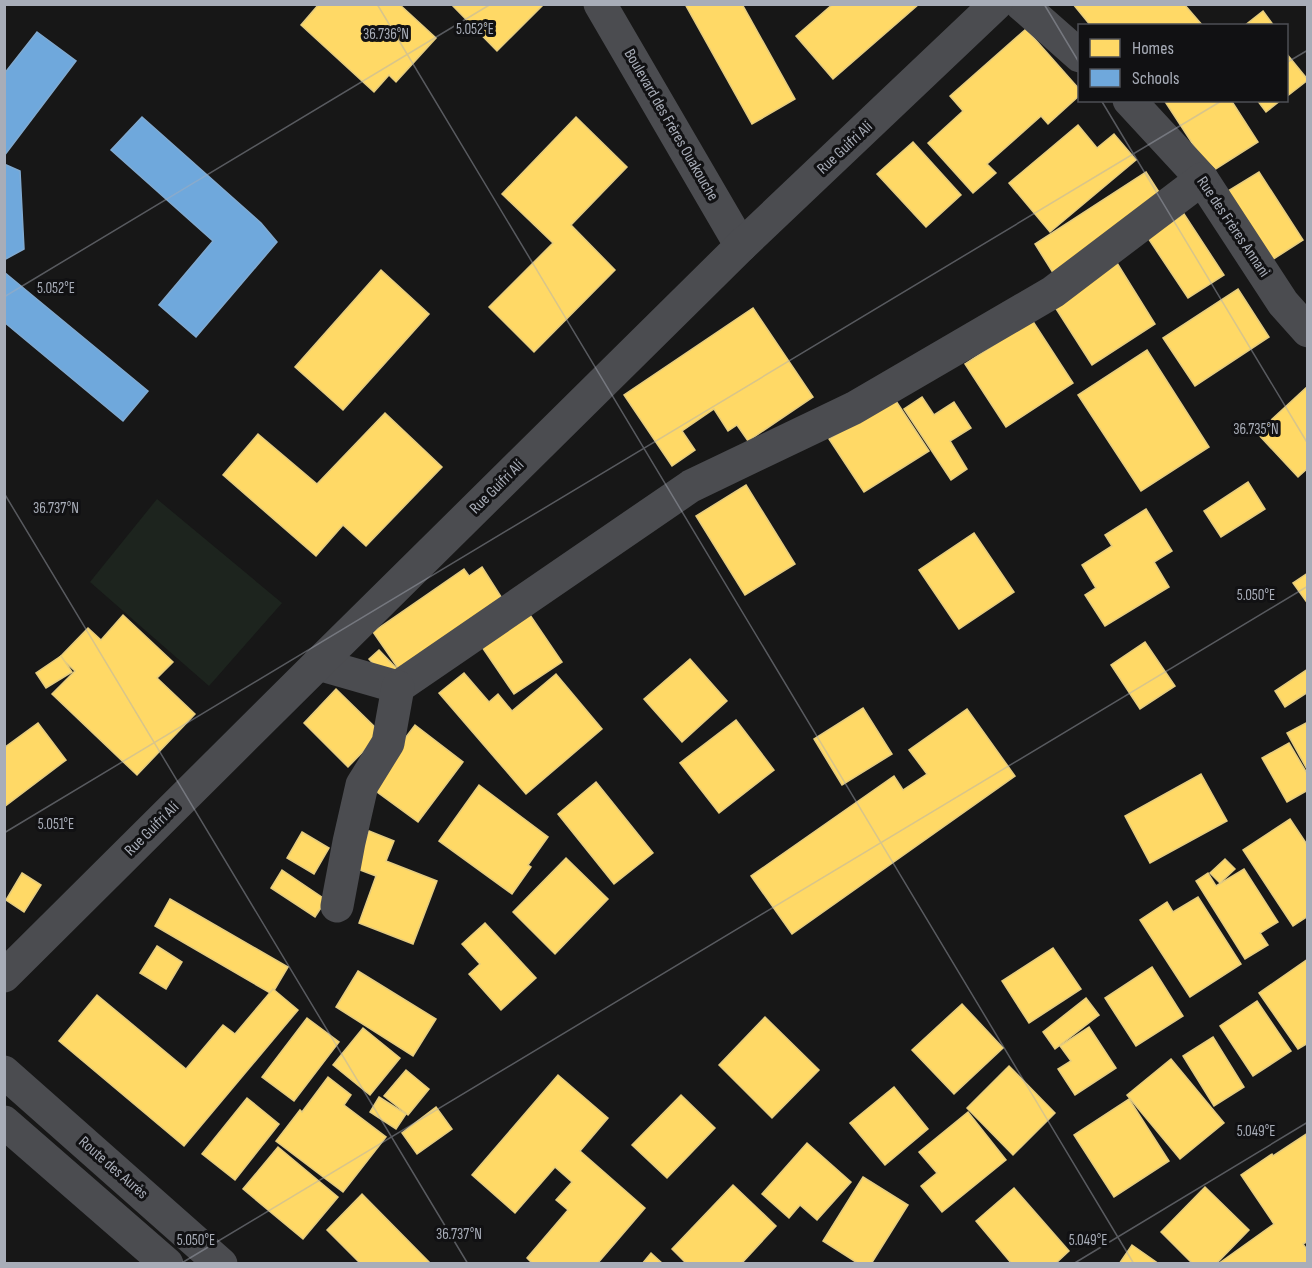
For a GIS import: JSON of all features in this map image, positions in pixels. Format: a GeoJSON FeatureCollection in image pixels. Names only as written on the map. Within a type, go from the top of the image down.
{"type":"FeatureCollection","features":[{"type":"Feature","properties":{"kind":"street","name":"Boulevard des Frères Ouakouche"},"geometry":{"type":"LineString","coordinates":[[600,4],[741,246]]}},
{"type":"Feature","properties":{"kind":"street","name":"Rue Guifri Ali"},"geometry":{"type":"LineString","coordinates":[[4,976],[741,246],[996,4]]}},
{"type":"Feature","properties":{"kind":"street"},"geometry":{"type":"LineString","coordinates":[[1021,4],[1078,54]]}},
{"type":"Feature","properties":{"kind":"street","name":"Rue des Frères Annani"},"geometry":{"type":"LineString","coordinates":[[1131,102],[1202,179],[1283,303],[1308,331]]}},
{"type":"Feature","properties":{"kind":"street"},"geometry":{"type":"LineString","coordinates":[[338,906],[362,785],[388,743],[398,687],[691,486],[854,408],[1053,292],[1202,179]]}},
{"type":"Feature","properties":{"kind":"street"},"geometry":{"type":"LineString","coordinates":[[318,664],[398,687]]}},
{"type":"Feature","properties":{"kind":"street","name":"Route des Aurès"},"geometry":{"type":"LineString","coordinates":[[4,1072],[221,1263]]}},
{"type":"Feature","properties":{"kind":"street"},"geometry":{"type":"LineString","coordinates":[[4,1122],[167,1263]]}},
{"type":"Feature","properties":{"kind":"shaded area"},"geometry":{"type":"Polygon","coordinates":[[[157,499],[282,603],[209,686],[90,582],[157,499]]]}},
{"type":"Feature","properties":{"kind":"building: Homes"},"geometry":{"type":"Polygon","coordinates":[[[319,4],[399,4],[436,38],[396,82],[389,75],[374,92],[301,25],[319,4]]]}},
{"type":"Feature","properties":{"kind":"building: Homes"},"geometry":{"type":"Polygon","coordinates":[[[451,4],[544,4],[497,51],[451,4]]]}},
{"type":"Feature","properties":{"kind":"building: Homes"},"geometry":{"type":"Polygon","coordinates":[[[685,4],[742,4],[795,99],[752,124],[685,4]]]}},
{"type":"Feature","properties":{"kind":"building: Homes"},"geometry":{"type":"Polygon","coordinates":[[[833,4],[919,4],[833,79],[796,36],[833,4]]]}},
{"type":"Feature","properties":{"kind":"building: Homes"},"geometry":{"type":"Polygon","coordinates":[[[1073,4],[1184,4],[1201,24],[1089,24],[1073,4]]]}},
{"type":"Feature","properties":{"kind":"building: Homes"},"geometry":{"type":"Polygon","coordinates":[[[1263,11],[1273,24],[1247,24],[1263,11]]]}},
{"type":"Feature","properties":{"kind":"building: Homes"},"geometry":{"type":"Polygon","coordinates":[[[1026,29],[1078,88],[1078,97],[1048,124],[1041,116],[987,164],[996,173],[973,193],[928,143],[963,111],[950,96],[1026,29]]]}},
{"type":"Feature","properties":{"kind":"building: Homes"},"geometry":{"type":"Polygon","coordinates":[[[1288,55],[1308,80],[1288,95],[1288,55]]]}},
{"type":"Feature","properties":{"kind":"building: Homes"},"geometry":{"type":"Polygon","coordinates":[[[1165,102],[1232,102],[1258,142],[1211,172],[1165,102]]]}},
{"type":"Feature","properties":{"kind":"building: Homes"},"geometry":{"type":"Polygon","coordinates":[[[1258,102],[1278,102],[1266,112],[1258,102]]]}},
{"type":"Feature","properties":{"kind":"building: Homes"},"geometry":{"type":"Polygon","coordinates":[[[576,117],[627,167],[571,225],[615,270],[534,352],[489,307],[553,243],[502,194],[576,117]]]}},
{"type":"Feature","properties":{"kind":"building: Homes"},"geometry":{"type":"Polygon","coordinates":[[[1078,125],[1097,148],[1114,134],[1136,160],[1050,232],[1009,183],[1078,125]]]}},
{"type":"Feature","properties":{"kind":"building: Homes"},"geometry":{"type":"Polygon","coordinates":[[[913,142],[961,195],[926,227],[877,174],[913,142]]]}},
{"type":"Feature","properties":{"kind":"building: Homes"},"geometry":{"type":"Polygon","coordinates":[[[1146,172],[1166,203],[1055,276],[1035,244],[1146,172]]]}},
{"type":"Feature","properties":{"kind":"building: Homes"},"geometry":{"type":"Polygon","coordinates":[[[1259,172],[1303,240],[1272,260],[1228,191],[1259,172]]]}},
{"type":"Feature","properties":{"kind":"building: Homes"},"geometry":{"type":"Polygon","coordinates":[[[1184,214],[1224,275],[1188,298],[1148,238],[1184,214]]]}},
{"type":"Feature","properties":{"kind":"building: Homes"},"geometry":{"type":"Polygon","coordinates":[[[1117,263],[1155,324],[1092,365],[1053,304],[1117,263]]]}},
{"type":"Feature","properties":{"kind":"building: Homes"},"geometry":{"type":"Polygon","coordinates":[[[381,270],[429,314],[343,410],[295,367],[381,270]]]}},
{"type":"Feature","properties":{"kind":"building: Homes"},"geometry":{"type":"Polygon","coordinates":[[[1238,289],[1269,337],[1195,386],[1163,338],[1238,289]]]}},
{"type":"Feature","properties":{"kind":"building: Homes"},"geometry":{"type":"Polygon","coordinates":[[[753,308],[813,397],[748,441],[737,425],[728,431],[714,409],[682,431],[695,450],[672,466],[624,395],[753,308]]]}},
{"type":"Feature","properties":{"kind":"building: Homes"},"geometry":{"type":"Polygon","coordinates":[[[1032,320],[1073,383],[1006,427],[965,364],[1032,320]]]}},
{"type":"Feature","properties":{"kind":"building: Homes"},"geometry":{"type":"Polygon","coordinates":[[[1147,350],[1209,447],[1141,491],[1078,395],[1147,350]]]}},
{"type":"Feature","properties":{"kind":"building: Homes"},"geometry":{"type":"Polygon","coordinates":[[[1308,386],[1308,468],[1298,477],[1257,433],[1308,386]]]}},
{"type":"Feature","properties":{"kind":"building: Homes"},"geometry":{"type":"Polygon","coordinates":[[[922,397],[934,415],[954,402],[971,428],[950,441],[967,469],[951,480],[904,409],[922,397]]]}},
{"type":"Feature","properties":{"kind":"building: Homes"},"geometry":{"type":"Polygon","coordinates":[[[894,398],[929,451],[864,492],[829,439],[894,398]]]}},
{"type":"Feature","properties":{"kind":"building: Homes"},"geometry":{"type":"Polygon","coordinates":[[[385,413],[442,467],[366,546],[343,525],[316,556],[223,475],[258,434],[317,484],[385,413]]]}},
{"type":"Feature","properties":{"kind":"building: Homes"},"geometry":{"type":"Polygon","coordinates":[[[1248,482],[1265,509],[1221,537],[1204,511],[1248,482]]]}},
{"type":"Feature","properties":{"kind":"building: Homes"},"geometry":{"type":"Polygon","coordinates":[[[746,485],[795,564],[745,595],[696,516],[746,485]]]}},
{"type":"Feature","properties":{"kind":"building: Homes"},"geometry":{"type":"Polygon","coordinates":[[[1146,509],[1172,551],[1154,562],[1169,587],[1105,626],[1085,595],[1096,588],[1082,565],[1112,546],[1105,535],[1146,509]]]}},
{"type":"Feature","properties":{"kind":"building: Homes"},"geometry":{"type":"Polygon","coordinates":[[[974,533],[1014,592],[959,629],[919,570],[974,533]]]}},
{"type":"Feature","properties":{"kind":"building: Homes"},"geometry":{"type":"Polygon","coordinates":[[[482,567],[505,603],[402,674],[373,632],[464,569],[469,576],[482,567]]]}},
{"type":"Feature","properties":{"kind":"building: Homes"},"geometry":{"type":"Polygon","coordinates":[[[1308,573],[1308,604],[1293,583],[1308,573]]]}},
{"type":"Feature","properties":{"kind":"building: Homes"},"geometry":{"type":"Polygon","coordinates":[[[123,615],[173,662],[157,678],[195,714],[137,775],[52,694],[75,671],[60,657],[88,628],[101,640],[123,615]]]}},
{"type":"Feature","properties":{"kind":"building: Homes"},"geometry":{"type":"Polygon","coordinates":[[[530,615],[562,662],[514,694],[482,647],[530,615]]]}},
{"type":"Feature","properties":{"kind":"building: Homes"},"geometry":{"type":"Polygon","coordinates":[[[1145,642],[1175,686],[1140,709],[1111,665],[1145,642]]]}},
{"type":"Feature","properties":{"kind":"building: Homes"},"geometry":{"type":"Polygon","coordinates":[[[379,650],[400,672],[390,681],[369,659],[379,650]]]}},
{"type":"Feature","properties":{"kind":"building: Homes"},"geometry":{"type":"Polygon","coordinates":[[[61,656],[72,672],[46,688],[36,673],[61,656]]]}},
{"type":"Feature","properties":{"kind":"building: Homes"},"geometry":{"type":"Polygon","coordinates":[[[690,659],[727,701],[682,742],[644,699],[690,659]]]}},
{"type":"Feature","properties":{"kind":"building: Homes"},"geometry":{"type":"Polygon","coordinates":[[[1308,669],[1308,692],[1285,707],[1275,691],[1308,669]]]}},
{"type":"Feature","properties":{"kind":"building: Homes"},"geometry":{"type":"Polygon","coordinates":[[[464,673],[489,702],[498,694],[512,711],[556,674],[602,729],[526,794],[439,693],[464,673]]]}},
{"type":"Feature","properties":{"kind":"building: Homes"},"geometry":{"type":"Polygon","coordinates":[[[336,689],[381,733],[348,767],[304,723],[336,689]]]}},
{"type":"Feature","properties":{"kind":"building: Homes"},"geometry":{"type":"Polygon","coordinates":[[[863,708],[892,754],[842,785],[814,739],[863,708]]]}},
{"type":"Feature","properties":{"kind":"building: Homes"},"geometry":{"type":"Polygon","coordinates":[[[967,709],[1015,776],[792,934],[751,876],[894,776],[903,790],[927,774],[909,750],[967,709]]]}},
{"type":"Feature","properties":{"kind":"building: Homes"},"geometry":{"type":"Polygon","coordinates":[[[736,720],[774,770],[719,813],[680,763],[736,720]]]}},
{"type":"Feature","properties":{"kind":"building: Homes"},"geometry":{"type":"Polygon","coordinates":[[[1308,722],[1308,771],[1287,733],[1308,722]]]}},
{"type":"Feature","properties":{"kind":"building: Homes"},"geometry":{"type":"Polygon","coordinates":[[[38,723],[66,760],[4,807],[4,748],[38,723]]]}},
{"type":"Feature","properties":{"kind":"building: Homes"},"geometry":{"type":"Polygon","coordinates":[[[415,725],[463,762],[418,822],[369,786],[415,725]]]}},
{"type":"Feature","properties":{"kind":"building: Homes"},"geometry":{"type":"Polygon","coordinates":[[[1289,743],[1308,775],[1308,790],[1287,802],[1262,758],[1289,743]]]}},
{"type":"Feature","properties":{"kind":"building: Homes"},"geometry":{"type":"Polygon","coordinates":[[[1201,774],[1227,821],[1150,863],[1125,816],[1201,774]]]}},
{"type":"Feature","properties":{"kind":"building: Homes"},"geometry":{"type":"Polygon","coordinates":[[[596,782],[653,853],[614,884],[558,814],[596,782]]]}},
{"type":"Feature","properties":{"kind":"building: Homes"},"geometry":{"type":"Polygon","coordinates":[[[479,785],[548,837],[528,865],[531,867],[512,894],[439,841],[479,785]]]}},
{"type":"Feature","properties":{"kind":"building: Homes"},"geometry":{"type":"Polygon","coordinates":[[[1290,819],[1308,846],[1308,916],[1293,926],[1243,850],[1290,819]]]}},
{"type":"Feature","properties":{"kind":"building: Homes"},"geometry":{"type":"Polygon","coordinates":[[[369,831],[394,841],[386,861],[437,881],[413,944],[359,923],[376,876],[355,868],[369,831]]]}},
{"type":"Feature","properties":{"kind":"building: Homes"},"geometry":{"type":"Polygon","coordinates":[[[302,832],[329,848],[314,874],[287,858],[302,832]]]}},
{"type":"Feature","properties":{"kind":"building: Homes"},"geometry":{"type":"Polygon","coordinates":[[[566,858],[608,899],[555,954],[513,912],[566,858]]]}},
{"type":"Feature","properties":{"kind":"building: Homes"},"geometry":{"type":"Polygon","coordinates":[[[1225,859],[1235,869],[1220,883],[1210,873],[1225,859]]]}},
{"type":"Feature","properties":{"kind":"building: Homes"},"geometry":{"type":"Polygon","coordinates":[[[1244,869],[1278,922],[1260,933],[1268,945],[1245,959],[1196,881],[1208,873],[1216,886],[1244,869]]]}},
{"type":"Feature","properties":{"kind":"building: Homes"},"geometry":{"type":"Polygon","coordinates":[[[282,870],[326,900],[315,917],[271,888],[282,870]]]}},
{"type":"Feature","properties":{"kind":"building: Homes"},"geometry":{"type":"Polygon","coordinates":[[[22,873],[41,885],[24,912],[6,900],[22,873]]]}},
{"type":"Feature","properties":{"kind":"building: Homes"},"geometry":{"type":"Polygon","coordinates":[[[1198,897],[1241,964],[1190,997],[1140,920],[1167,902],[1173,912],[1198,897]]]}},
{"type":"Feature","properties":{"kind":"building: Homes"},"geometry":{"type":"Polygon","coordinates":[[[170,899],[288,967],[272,994],[155,926],[170,899]]]}},
{"type":"Feature","properties":{"kind":"building: Homes"},"geometry":{"type":"Polygon","coordinates":[[[485,923],[536,978],[501,1010],[469,974],[480,964],[462,944],[485,923]]]}},
{"type":"Feature","properties":{"kind":"building: Homes"},"geometry":{"type":"Polygon","coordinates":[[[157,946],[182,962],[166,989],[140,973],[157,946]]]}},
{"type":"Feature","properties":{"kind":"building: Homes"},"geometry":{"type":"Polygon","coordinates":[[[1053,948],[1081,989],[1029,1023],[1002,981],[1053,948]]]}},
{"type":"Feature","properties":{"kind":"building: Homes"},"geometry":{"type":"Polygon","coordinates":[[[1308,959],[1308,1043],[1298,1049],[1259,993],[1308,959]]]}},
{"type":"Feature","properties":{"kind":"building: Homes"},"geometry":{"type":"Polygon","coordinates":[[[1152,967],[1183,1016],[1136,1046],[1105,998],[1152,967]]]}},
{"type":"Feature","properties":{"kind":"building: Homes"},"geometry":{"type":"Polygon","coordinates":[[[358,971],[436,1019],[413,1056],[336,1007],[358,971]]]}},
{"type":"Feature","properties":{"kind":"building: Homes"},"geometry":{"type":"Polygon","coordinates":[[[273,989],[298,1010],[184,1146],[59,1041],[97,995],[186,1069],[223,1025],[235,1034],[273,989]]]}},
{"type":"Feature","properties":{"kind":"building: Homes"},"geometry":{"type":"Polygon","coordinates":[[[1086,998],[1099,1015],[1055,1049],[1043,1032],[1086,998]]]}},
{"type":"Feature","properties":{"kind":"building: Homes"},"geometry":{"type":"Polygon","coordinates":[[[1257,1001],[1291,1051],[1253,1076],[1220,1026],[1257,1001]]]}},
{"type":"Feature","properties":{"kind":"building: Homes"},"geometry":{"type":"Polygon","coordinates":[[[962,1004],[1003,1048],[954,1094],[912,1050],[962,1004]]]}},
{"type":"Feature","properties":{"kind":"building: Homes"},"geometry":{"type":"Polygon","coordinates":[[[765,1017],[819,1070],[772,1118],[719,1065],[765,1017]]]}},
{"type":"Feature","properties":{"kind":"building: Homes"},"geometry":{"type":"Polygon","coordinates":[[[307,1018],[339,1042],[294,1101],[262,1077],[307,1018]]]}},
{"type":"Feature","properties":{"kind":"building: Homes"},"geometry":{"type":"Polygon","coordinates":[[[1089,1027],[1116,1068],[1075,1095],[1058,1069],[1071,1061],[1060,1046],[1089,1027]]]}},
{"type":"Feature","properties":{"kind":"building: Homes"},"geometry":{"type":"Polygon","coordinates":[[[363,1028],[400,1058],[370,1095],[333,1065],[363,1028]]]}},
{"type":"Feature","properties":{"kind":"building: Homes"},"geometry":{"type":"Polygon","coordinates":[[[1213,1037],[1244,1087],[1214,1106],[1183,1056],[1213,1037]]]}},
{"type":"Feature","properties":{"kind":"building: Homes"},"geometry":{"type":"Polygon","coordinates":[[[1171,1059],[1224,1123],[1180,1159],[1127,1095],[1171,1059]]]}},
{"type":"Feature","properties":{"kind":"building: Homes"},"geometry":{"type":"Polygon","coordinates":[[[1009,1066],[1055,1113],[1013,1155],[967,1108],[1009,1066]]]}},
{"type":"Feature","properties":{"kind":"building: Homes"},"geometry":{"type":"Polygon","coordinates":[[[406,1070],[429,1089],[408,1115],[384,1096],[406,1070]]]}},
{"type":"Feature","properties":{"kind":"building: Homes"},"geometry":{"type":"Polygon","coordinates":[[[558,1075],[608,1118],[580,1151],[645,1208],[597,1264],[533,1264],[527,1258],[568,1210],[556,1200],[572,1182],[555,1167],[515,1213],[472,1175],[558,1075]]]}},
{"type":"Feature","properties":{"kind":"building: Homes"},"geometry":{"type":"Polygon","coordinates":[[[328,1077],[351,1095],[344,1105],[386,1137],[343,1192],[276,1141],[300,1110],[302,1112],[328,1077]]]}},
{"type":"Feature","properties":{"kind":"building: Homes"},"geometry":{"type":"Polygon","coordinates":[[[894,1087],[928,1129],[885,1165],[850,1123],[894,1087]]]}},
{"type":"Feature","properties":{"kind":"building: Homes"},"geometry":{"type":"Polygon","coordinates":[[[681,1095],[715,1128],[667,1178],[632,1145],[681,1095]]]}},
{"type":"Feature","properties":{"kind":"building: Homes"},"geometry":{"type":"Polygon","coordinates":[[[379,1097],[406,1114],[396,1129],[370,1112],[379,1097]]]}},
{"type":"Feature","properties":{"kind":"building: Homes"},"geometry":{"type":"Polygon","coordinates":[[[247,1098],[279,1124],[235,1180],[202,1154],[247,1098]]]}},
{"type":"Feature","properties":{"kind":"building: Homes"},"geometry":{"type":"Polygon","coordinates":[[[1129,1099],[1169,1161],[1114,1197],[1074,1135],[1129,1099]]]}},
{"type":"Feature","properties":{"kind":"building: Homes"},"geometry":{"type":"Polygon","coordinates":[[[436,1107],[452,1129],[417,1154],[402,1133],[436,1107]]]}},
{"type":"Feature","properties":{"kind":"building: Homes"},"geometry":{"type":"Polygon","coordinates":[[[968,1112],[1006,1160],[942,1212],[921,1186],[937,1173],[919,1152],[968,1112]]]}},
{"type":"Feature","properties":{"kind":"building: Homes"},"geometry":{"type":"Polygon","coordinates":[[[1308,1133],[1308,1241],[1303,1244],[1308,1251],[1308,1264],[1218,1264],[1274,1224],[1241,1175],[1308,1133]]]}},
{"type":"Feature","properties":{"kind":"building: Homes"},"geometry":{"type":"Polygon","coordinates":[[[807,1143],[851,1182],[817,1220],[800,1205],[789,1218],[762,1194],[807,1143]]]}},
{"type":"Feature","properties":{"kind":"building: Homes"},"geometry":{"type":"Polygon","coordinates":[[[278,1147],[338,1197],[303,1239],[243,1189],[278,1147]]]}},
{"type":"Feature","properties":{"kind":"building: Homes"},"geometry":{"type":"Polygon","coordinates":[[[863,1177],[908,1205],[871,1264],[859,1264],[823,1241],[863,1177]]]}},
{"type":"Feature","properties":{"kind":"building: Homes"},"geometry":{"type":"Polygon","coordinates":[[[733,1185],[776,1226],[741,1264],[687,1264],[672,1249],[733,1185]]]}},
{"type":"Feature","properties":{"kind":"building: Homes"},"geometry":{"type":"Polygon","coordinates":[[[1205,1187],[1249,1230],[1216,1264],[1193,1264],[1161,1232],[1205,1187]]]}},
{"type":"Feature","properties":{"kind":"building: Homes"},"geometry":{"type":"Polygon","coordinates":[[[1014,1188],[1069,1251],[1055,1264],[1012,1264],[976,1221],[1014,1188]]]}},
{"type":"Feature","properties":{"kind":"building: Homes"},"geometry":{"type":"Polygon","coordinates":[[[362,1194],[431,1264],[361,1264],[327,1230],[362,1194]]]}},
{"type":"Feature","properties":{"kind":"building: Homes"},"geometry":{"type":"Polygon","coordinates":[[[1132,1245],[1159,1264],[1119,1264],[1132,1245]]]}},
{"type":"Feature","properties":{"kind":"building: Homes"},"geometry":{"type":"Polygon","coordinates":[[[651,1253],[663,1264],[642,1264],[651,1253]]]}},
{"type":"Feature","properties":{"kind":"building: Schools"},"geometry":{"type":"Polygon","coordinates":[[[37,32],[76,61],[4,156],[4,74],[37,32]]]}},
{"type":"Feature","properties":{"kind":"building: Schools"},"geometry":{"type":"Polygon","coordinates":[[[142,117],[261,223],[277,242],[196,337],[159,305],[213,241],[111,150],[142,117]]]}},
{"type":"Feature","properties":{"kind":"building: Schools"},"geometry":{"type":"Polygon","coordinates":[[[4,164],[20,171],[24,249],[4,260],[4,164]]]}},
{"type":"Feature","properties":{"kind":"building: Schools"},"geometry":{"type":"Polygon","coordinates":[[[4,272],[148,391],[123,421],[4,322],[4,272]]]}}]}
